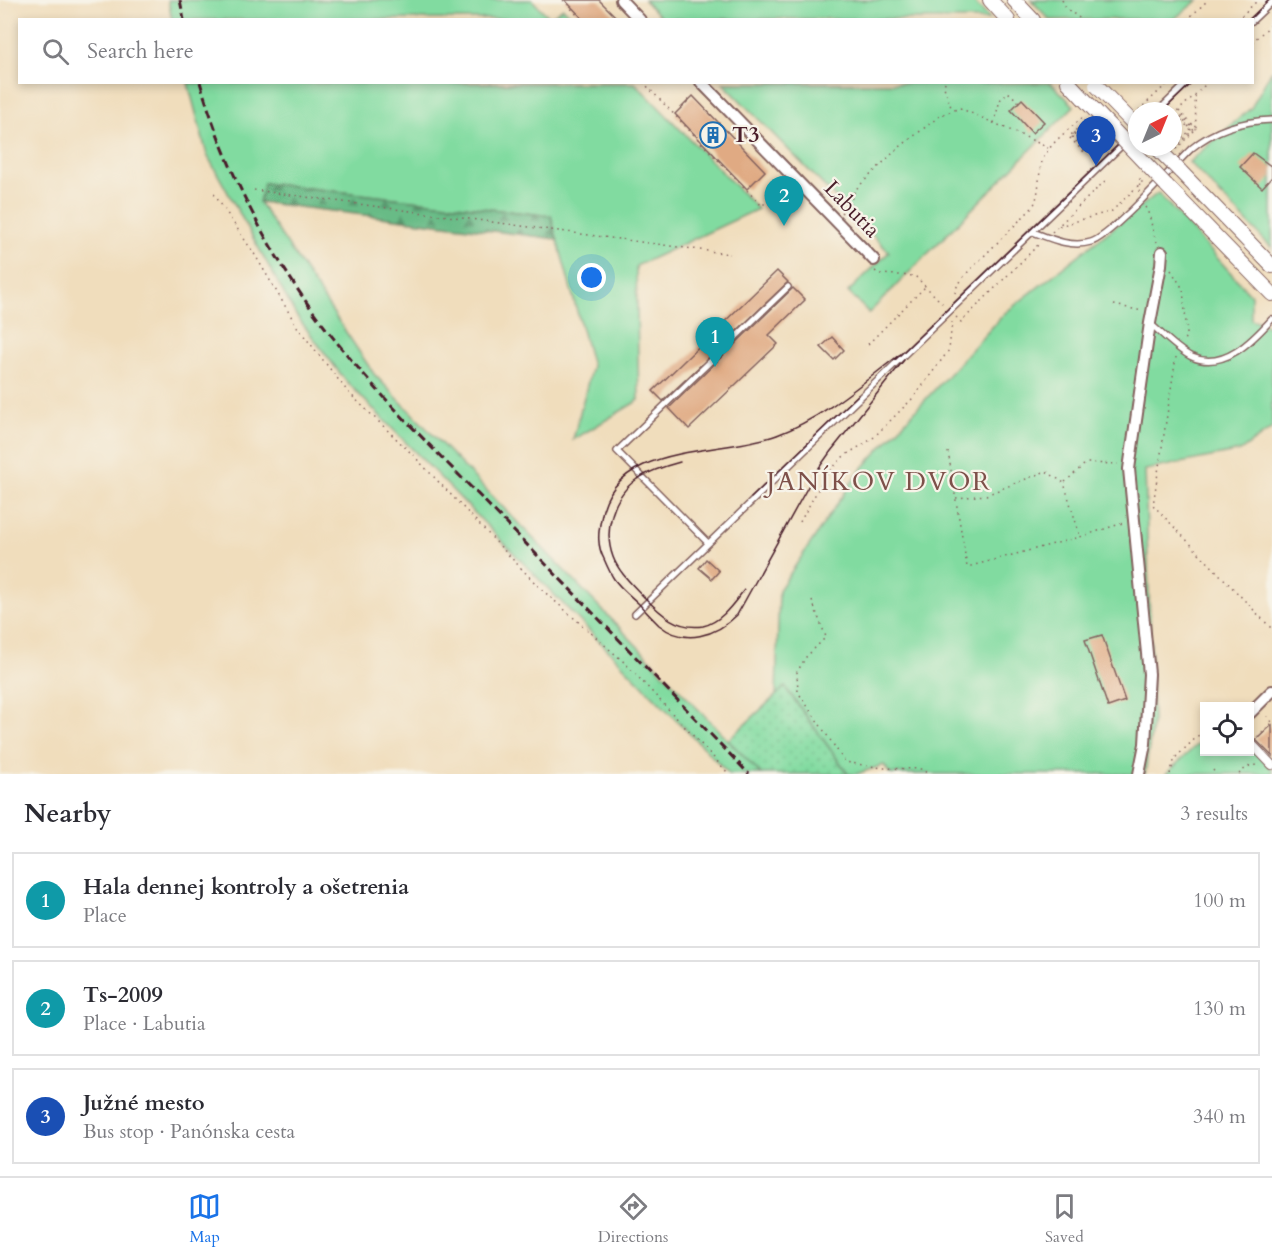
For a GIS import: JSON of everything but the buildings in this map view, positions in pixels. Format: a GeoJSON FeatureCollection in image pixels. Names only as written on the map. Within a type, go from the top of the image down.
{"type":"FeatureCollection","features":[{"type":"Feature","properties":{"kind":"main road"},"geometry":{"type":"LineString","coordinates":[[990,0],[1006,18]]}},
{"type":"Feature","properties":{"kind":"main road"},"geometry":{"type":"LineString","coordinates":[[1014,0],[1031,18]]}},
{"type":"Feature","properties":{"kind":"main road"},"geometry":{"type":"LineString","coordinates":[[1070,84],[1272,294]]}},
{"type":"Feature","properties":{"kind":"main road"},"geometry":{"type":"LineString","coordinates":[[1095,84],[1128,118]]}},
{"type":"Feature","properties":{"kind":"main road"},"geometry":{"type":"LineString","coordinates":[[1165,156],[1272,266]]}},
{"type":"Feature","properties":{"kind":"street"},"geometry":{"type":"LineString","coordinates":[[621,0],[638,18]]}},
{"type":"Feature","properties":{"kind":"street","name":"Labutia"},"geometry":{"type":"LineString","coordinates":[[703,84],[874,260]]}},
{"type":"Feature","properties":{"kind":"street"},"geometry":{"type":"LineString","coordinates":[[1139,774],[1145,744],[1149,674],[1133,519],[1130,464],[1161,265],[1161,252]]}},
{"type":"Feature","properties":{"kind":"street"},"geometry":{"type":"LineString","coordinates":[[1254,709],[1272,692]]}},
{"type":"Feature","properties":{"kind":"street"},"geometry":{"type":"LineString","coordinates":[[1254,747],[1272,765]]}},
{"type":"Feature","properties":{"kind":"lane"},"geometry":{"type":"LineString","coordinates":[[1254,19],[1272,2]]}},
{"type":"Feature","properties":{"kind":"lane"},"geometry":{"type":"LineString","coordinates":[[1167,102],[1186,84]]}},
{"type":"Feature","properties":{"kind":"lane"},"geometry":{"type":"LineString","coordinates":[[1033,232],[1069,243],[1091,242],[1112,229],[1206,136],[1251,121],[1272,120]]}},
{"type":"Feature","properties":{"kind":"lane"},"geometry":{"type":"LineString","coordinates":[[634,614],[1128,141]]}},
{"type":"Feature","properties":{"kind":"lane"},"geometry":{"type":"LineString","coordinates":[[708,543],[617,451],[788,287]]}},
{"type":"Feature","properties":{"kind":"lane"},"geometry":{"type":"LineString","coordinates":[[1151,318],[1191,357],[1207,361],[1226,358],[1248,344],[1272,319]]}},
{"type":"Feature","properties":{"kind":"path"},"geometry":{"type":"LineString","coordinates":[[563,0],[580,18]]}},
{"type":"Feature","properties":{"kind":"path"},"geometry":{"type":"LineString","coordinates":[[1062,0],[1067,9],[1079,18]]}},
{"type":"Feature","properties":{"kind":"path"},"geometry":{"type":"LineString","coordinates":[[1189,18],[1208,0]]}},
{"type":"Feature","properties":{"kind":"path"},"geometry":{"type":"LineString","coordinates":[[1239,18],[1258,0]]}},
{"type":"Feature","properties":{"kind":"path"},"geometry":{"type":"LineString","coordinates":[[1254,40],[1272,24]]}},
{"type":"Feature","properties":{"kind":"path"},"geometry":{"type":"LineString","coordinates":[[645,84],[762,206],[771,197]]}},
{"type":"Feature","properties":{"kind":"path"},"geometry":{"type":"LineString","coordinates":[[945,84],[952,111]]}},
{"type":"Feature","properties":{"kind":"path"},"geometry":{"type":"LineString","coordinates":[[1147,102],[1166,84]]}},
{"type":"Feature","properties":{"kind":"path"},"geometry":{"type":"LineString","coordinates":[[1182,107],[1206,84]]}},
{"type":"Feature","properties":{"kind":"path"},"geometry":{"type":"LineString","coordinates":[[993,124],[1000,100],[1008,92],[1019,102]]}},
{"type":"Feature","properties":{"kind":"path"},"geometry":{"type":"LineString","coordinates":[[834,220],[849,206],[855,190],[896,150],[941,115],[960,108],[993,124],[1010,129],[1049,149]]}},
{"type":"Feature","properties":{"kind":"path"},"geometry":{"type":"LineString","coordinates":[[1182,115],[1196,129]]}},
{"type":"Feature","properties":{"kind":"path"},"geometry":{"type":"LineString","coordinates":[[1182,117],[1194,129],[1182,140]]}},
{"type":"Feature","properties":{"kind":"path"},"geometry":{"type":"LineString","coordinates":[[1182,118],[1193,130],[1182,140]]}},
{"type":"Feature","properties":{"kind":"path"},"geometry":{"type":"LineString","coordinates":[[1088,137],[1080,129],[1074,135],[1085,147],[1095,137],[1083,126],[1089,120]]}},
{"type":"Feature","properties":{"kind":"path"},"geometry":{"type":"LineString","coordinates":[[1085,124],[1098,137],[1084,150],[1071,136],[1085,122],[1100,137],[1084,152],[1069,137],[1085,121],[1100,136],[1102,134]]}},
{"type":"Feature","properties":{"kind":"path"},"geometry":{"type":"LineString","coordinates":[[1182,121],[1191,130],[1182,136]]}},
{"type":"Feature","properties":{"kind":"path"},"geometry":{"type":"LineString","coordinates":[[1140,178],[1140,200],[1149,214],[1152,233],[1183,289],[1187,334],[1174,362],[1153,505],[1272,629]]}},
{"type":"Feature","properties":{"kind":"path"},"geometry":{"type":"LineString","coordinates":[[880,274],[915,276],[961,322],[1106,180]]}},
{"type":"Feature","properties":{"kind":"path"},"geometry":{"type":"LineString","coordinates":[[254,190],[730,254]]}},
{"type":"Feature","properties":{"kind":"path"},"geometry":{"type":"LineString","coordinates":[[214,194],[255,255],[298,328],[348,392],[412,454],[540,588],[625,663],[729,774]]}},
{"type":"Feature","properties":{"kind":"path"},"geometry":{"type":"LineString","coordinates":[[868,344],[926,286]]}},
{"type":"Feature","properties":{"kind":"path"},"geometry":{"type":"LineString","coordinates":[[1114,305],[1151,318]]}},
{"type":"Feature","properties":{"kind":"path"},"geometry":{"type":"LineString","coordinates":[[948,452],[967,567],[1080,537],[1133,519]]}},
{"type":"Feature","properties":{"kind":"path"},"geometry":{"type":"LineString","coordinates":[[1064,483],[1086,462],[1130,464]]}},
{"type":"Feature","properties":{"kind":"path"},"geometry":{"type":"LineString","coordinates":[[956,498],[986,495],[1046,471],[1064,483],[1080,537]]}},
{"type":"Feature","properties":{"kind":"path"},"geometry":{"type":"LineString","coordinates":[[812,602],[826,637],[806,657],[797,672],[798,692],[845,762],[882,768],[922,769],[928,774]]}},
{"type":"Feature","properties":{"kind":"path"},"geometry":{"type":"LineString","coordinates":[[1254,739],[1272,723],[1267,716]]}},
{"type":"Feature","properties":{"kind":"path"},"geometry":{"type":"LineString","coordinates":[[1170,774],[1174,758],[1200,734]]}},
{"type":"Feature","properties":{"kind":"path"},"geometry":{"type":"LineString","coordinates":[[1239,774],[1245,768],[1255,765],[1261,767]]}},
{"type":"Feature","properties":{"kind":"path"},"geometry":{"type":"LineString","coordinates":[[1213,770],[1216,774]]}},
{"type":"Feature","properties":{"kind":"green space"},"geometry":{"type":"Polygon","coordinates":[[[168,0],[532,0],[550,18],[172,18],[168,0]]]}},
{"type":"Feature","properties":{"kind":"green space"},"geometry":{"type":"Polygon","coordinates":[[[644,0],[972,0],[989,18],[661,18],[644,0]]]}},
{"type":"Feature","properties":{"kind":"green space"},"geometry":{"type":"Polygon","coordinates":[[[1031,0],[1198,0],[1175,18],[1048,18],[1031,0]]]}},
{"type":"Feature","properties":{"kind":"green space"},"geometry":{"type":"Polygon","coordinates":[[[563,8],[573,18],[550,18],[563,8]]]}},
{"type":"Feature","properties":{"kind":"green space"},"geometry":{"type":"Polygon","coordinates":[[[1272,70],[1272,248],[1189,162],[1251,108],[1272,70]]]}},
{"type":"Feature","properties":{"kind":"green space"},"geometry":{"type":"Polygon","coordinates":[[[188,84],[636,84],[758,209],[636,266],[639,400],[573,440],[592,366],[551,216],[265,183],[259,202],[374,374],[761,774],[729,774],[345,380],[296,315],[207,155],[188,84]]]}},
{"type":"Feature","properties":{"kind":"green space"},"geometry":{"type":"Polygon","coordinates":[[[724,84],[1052,84],[1074,106],[869,313],[848,292],[889,252],[724,84]]]}},
{"type":"Feature","properties":{"kind":"green space"},"geometry":{"type":"Polygon","coordinates":[[[264,183],[551,216],[557,239],[259,202],[264,183]]]}},
{"type":"Feature","properties":{"kind":"green space"},"geometry":{"type":"Polygon","coordinates":[[[1158,193],[1251,295],[1251,319],[1272,327],[1272,428],[1240,451],[1145,470],[1153,720],[1145,774],[890,774],[884,765],[856,774],[848,774],[786,688],[776,697],[779,590],[858,473],[1005,313],[1158,193]]]}},
{"type":"Feature","properties":{"kind":"green space"},"geometry":{"type":"Polygon","coordinates":[[[785,687],[848,774],[761,774],[728,740],[785,687]]]}},
{"type":"Feature","properties":{"kind":"green space"},"geometry":{"type":"Polygon","coordinates":[[[1200,742],[1200,756],[1254,756],[1254,750],[1272,769],[1272,774],[1166,774],[1200,742]]]}},
{"type":"Feature","properties":{"kind":"tram line"},"geometry":{"type":"LineString","coordinates":[[1251,18],[1269,0]]}},
{"type":"Feature","properties":{"kind":"tram line"},"geometry":{"type":"LineString","coordinates":[[1172,102],[1191,84]]}},
{"type":"Feature","properties":{"kind":"tram line"},"geometry":{"type":"LineString","coordinates":[[895,360],[1128,136]]}},
{"type":"Feature","properties":{"kind":"tram line"},"geometry":{"type":"LineString","coordinates":[[899,355],[841,400],[794,428],[754,441],[672,456],[647,464],[626,476],[610,494],[601,519],[599,534],[602,554],[617,583],[659,625],[679,635],[700,636],[729,622],[737,615],[816,472],[904,360]]}},
{"type":"Feature","properties":{"kind":"tram line"},"geometry":{"type":"LineString","coordinates":[[751,498],[858,395]]}},
{"type":"Feature","properties":{"kind":"tram line"},"geometry":{"type":"LineString","coordinates":[[680,462],[642,476],[622,495],[616,504],[610,525],[610,547],[613,557],[619,568],[644,597],[670,619],[685,626],[703,626],[715,621],[726,612],[744,590]]}},
{"type":"Feature","properties":{"kind":"railway"},"geometry":{"type":"LineString","coordinates":[[180,0],[184,18]]}},
{"type":"Feature","properties":{"kind":"railway"},"geometry":{"type":"LineString","coordinates":[[201,84],[225,153],[256,221],[295,285],[339,345],[421,436],[749,774]]}},
{"type":"Feature","properties":{"kind":"place","name":"T3"},"geometry":{"type":"Point","coordinates":[713,135]}},
{"type":"Feature","properties":{"kind":"place","name":"Južné mesto"},"geometry":{"type":"Point","coordinates":[1096,166]}},
{"type":"Feature","properties":{"kind":"place","name":"Ts-2009"},"geometry":{"type":"Point","coordinates":[784,226]}},
{"type":"Feature","properties":{"kind":"place","name":"Hala dennej kontroly a ošetrenia"},"geometry":{"type":"Point","coordinates":[715,367]}},
{"type":"Feature","properties":{"kind":"district","name":"JANÍKOV DVOR"},"geometry":{"type":"Point","coordinates":[879,481]}}]}
